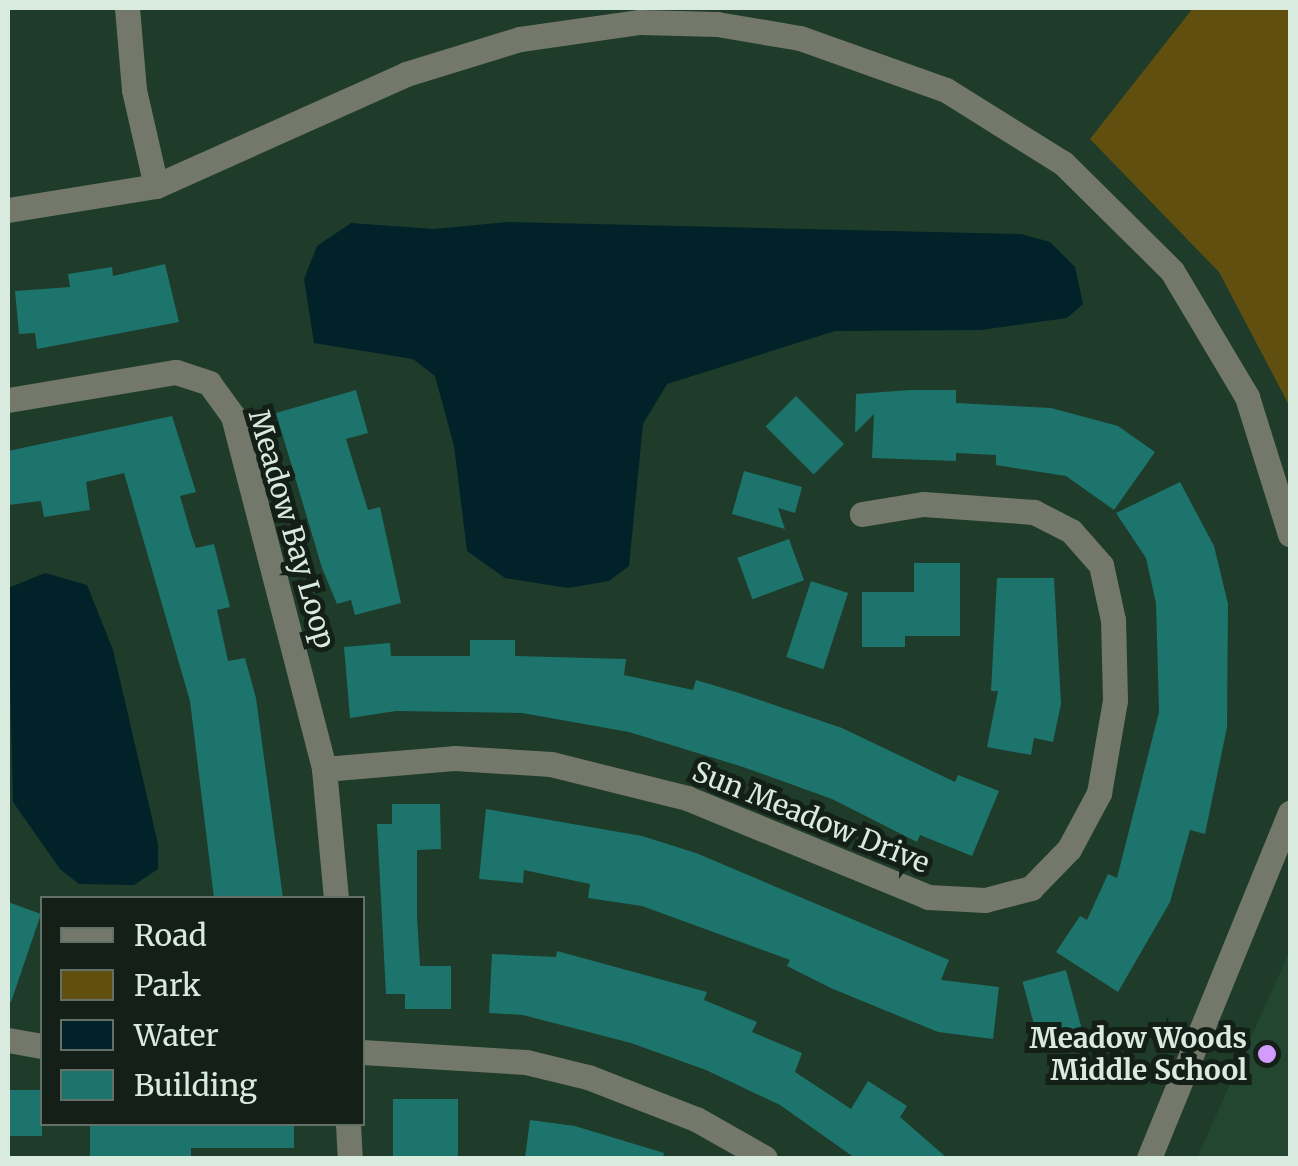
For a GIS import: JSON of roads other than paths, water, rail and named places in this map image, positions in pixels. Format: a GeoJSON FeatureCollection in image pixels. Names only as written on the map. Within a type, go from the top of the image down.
{"type":"FeatureCollection","features":[{"type":"Feature","properties":{"kind":"street"},"geometry":{"type":"LineString","coordinates":[[127,8],[134,90],[156,186]]}},
{"type":"Feature","properties":{"kind":"street"},"geometry":{"type":"LineString","coordinates":[[8,210],[156,186],[406,74],[520,39],[640,22],[718,24],[800,38],[946,90],[1063,162],[1172,270],[1247,397],[1290,534]]}},
{"type":"Feature","properties":{"kind":"street","name":"Meadow Bay Loop"},"geometry":{"type":"LineString","coordinates":[[8,400],[176,372],[209,383],[233,416],[324,769],[336,896]]}},
{"type":"Feature","properties":{"kind":"street","name":"Sun Meadow Drive"},"geometry":{"type":"LineString","coordinates":[[324,769],[454,758],[551,764],[687,798],[928,896],[985,900],[1031,888],[1069,849],[1098,793],[1115,700],[1113,620],[1100,565],[1071,530],[1034,512],[923,504],[862,514]]}},
{"type":"Feature","properties":{"kind":"street"},"geometry":{"type":"LineString","coordinates":[[1149,1158],[1290,813]]}},
{"type":"Feature","properties":{"kind":"street"},"geometry":{"type":"LineString","coordinates":[[8,1040],[40,1046]]}},
{"type":"Feature","properties":{"kind":"street"},"geometry":{"type":"LineString","coordinates":[[365,1052],[526,1062],[588,1077],[696,1119],[765,1158]]}},
{"type":"Feature","properties":{"kind":"street"},"geometry":{"type":"LineString","coordinates":[[348,1126],[350,1158]]}},
{"type":"Feature","properties":{"kind":"water"},"geometry":{"type":"Polygon","coordinates":[[[508,222],[1021,234],[1050,242],[1075,267],[1083,304],[1067,318],[981,330],[835,331],[667,384],[643,424],[629,566],[609,581],[568,588],[505,578],[467,551],[454,446],[435,376],[413,359],[314,343],[304,279],[317,246],[351,223],[434,229],[508,222]]]}},
{"type":"Feature","properties":{"kind":"water"},"geometry":{"type":"Polygon","coordinates":[[[45,573],[87,585],[113,650],[158,844],[158,869],[134,885],[79,884],[60,869],[13,802],[8,588],[45,573]]]}},
{"type":"Feature","properties":{"kind":"place","name":"Meadow Woods Middle School"},"geometry":{"type":"Point","coordinates":[1267,1054]}}]}
